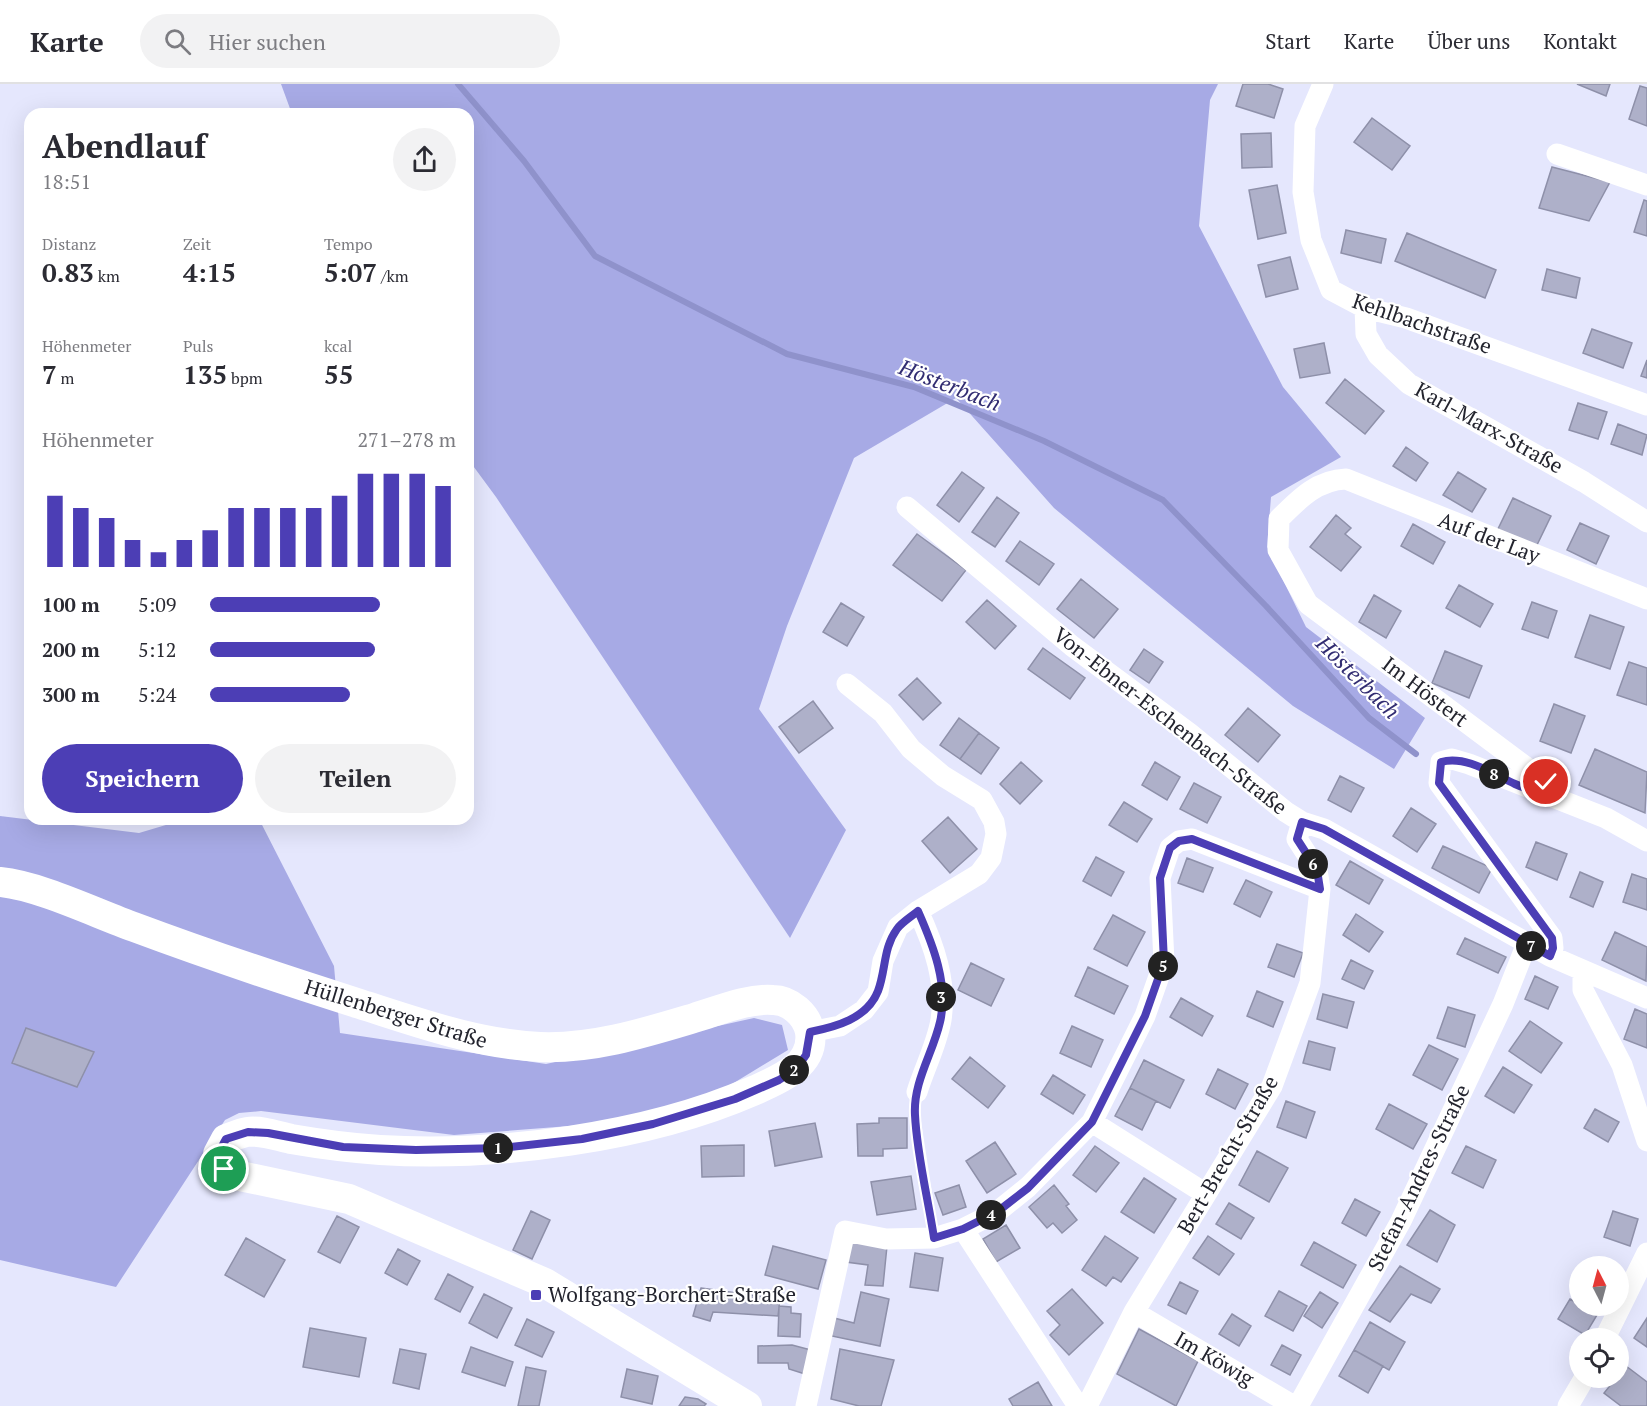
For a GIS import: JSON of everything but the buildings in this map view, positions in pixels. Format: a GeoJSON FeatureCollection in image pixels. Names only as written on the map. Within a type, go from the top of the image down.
{"type":"FeatureCollection","features":[{"type":"Feature","properties":{"kind":"street","name":"Kehlbachstraße"},"geometry":{"type":"LineString","coordinates":[[1323,84],[1305,126],[1303,192],[1311,240],[1331,290],[1365,308],[1406,318],[1647,405]]}},
{"type":"Feature","properties":{"kind":"street"},"geometry":{"type":"LineString","coordinates":[[1557,154],[1647,185]]}},
{"type":"Feature","properties":{"kind":"street","name":"Karl-Marx-Straße"},"geometry":{"type":"LineString","coordinates":[[1365,308],[1366,334],[1378,355],[1409,384],[1584,482],[1647,522]]}},
{"type":"Feature","properties":{"kind":"street","name":"Auf der Lay"},"geometry":{"type":"LineString","coordinates":[[1332,480],[1346,479],[1647,599]]}},
{"type":"Feature","properties":{"kind":"street","name":"Im Höstert"},"geometry":{"type":"LineString","coordinates":[[1332,480],[1304,494],[1279,519],[1278,550],[1308,604],[1546,782],[1555,797],[1606,818],[1647,841]]}},
{"type":"Feature","properties":{"kind":"street","name":"Von-Ebner-Eschenbach-Straße"},"geometry":{"type":"LineString","coordinates":[[907,507],[1072,646],[1189,733],[1286,812],[1302,822],[1324,829],[1550,956],[1647,998]]}},
{"type":"Feature","properties":{"kind":"street"},"geometry":{"type":"LineString","coordinates":[[747,1406],[545,1283],[349,1199],[240,1176],[224,1169],[218,1154],[226,1139],[248,1132],[382,1150],[502,1148],[592,1137],[653,1124],[735,1099],[779,1080],[796,1069],[806,1055],[810,1032],[840,1026],[864,1010],[878,992],[889,942],[898,927],[918,911],[979,874],[991,858],[996,834],[994,822],[982,800],[943,776],[911,749],[883,713],[847,684]]}},
{"type":"Feature","properties":{"kind":"street"},"geometry":{"type":"LineString","coordinates":[[1550,956],[1553,948],[1552,938],[1439,783],[1441,762],[1452,759],[1469,764],[1518,785],[1555,797]]}},
{"type":"Feature","properties":{"kind":"street","name":"Bert-Brecht-Straße"},"geometry":{"type":"LineString","coordinates":[[1088,1406],[1134,1312],[1272,1086],[1306,994],[1310,983],[1320,889],[1317,870],[1297,839],[1302,822]]}},
{"type":"Feature","properties":{"kind":"street"},"geometry":{"type":"LineString","coordinates":[[806,1406],[845,1231],[886,1239],[934,1238],[963,1229],[997,1212],[1028,1188],[1092,1122],[1145,1016],[1164,962],[1160,878],[1170,848],[1179,841],[1192,839],[1320,889]]}},
{"type":"Feature","properties":{"kind":"street","name":"Hüllenberger Straße"},"geometry":{"type":"LineString","coordinates":[[0,882],[37,891],[232,964],[460,1036],[504,1045],[555,1048],[596,1044],[638,1035],[739,1004],[773,999],[797,1009],[810,1032]]}},
{"type":"Feature","properties":{"kind":"street"},"geometry":{"type":"LineString","coordinates":[[917,1092],[941,1020],[942,979],[930,936],[918,911]]}},
{"type":"Feature","properties":{"kind":"street","name":"Stefan-Andres-Straße"},"geometry":{"type":"LineString","coordinates":[[1296,1406],[1401,1221],[1503,1004],[1527,943]]}},
{"type":"Feature","properties":{"kind":"street"},"geometry":{"type":"LineString","coordinates":[[1583,972],[1583,990],[1622,1065],[1647,1141]]}},
{"type":"Feature","properties":{"kind":"street"},"geometry":{"type":"LineString","coordinates":[[1092,1122],[1206,1194]]}},
{"type":"Feature","properties":{"kind":"street"},"geometry":{"type":"LineString","coordinates":[[963,1229],[1078,1406]]}},
{"type":"Feature","properties":{"kind":"street"},"geometry":{"type":"LineString","coordinates":[[1610,1328],[1647,1253]]}},
{"type":"Feature","properties":{"kind":"street","name":"Im Köwig"},"geometry":{"type":"LineString","coordinates":[[1134,1312],[1296,1406]]}},
{"type":"Feature","properties":{"kind":"street"},"geometry":{"type":"LineString","coordinates":[[1568,1406],[1579,1388]]}},
{"type":"Feature","properties":{"kind":"lane"},"geometry":{"type":"LineString","coordinates":[[917,1092],[915,1115],[934,1238]]}},
{"type":"Feature","properties":{"kind":"shaded area"},"geometry":{"type":"Polygon","coordinates":[[[281,84],[1218,84],[1210,100],[1199,226],[1283,387],[1341,457],[1271,497],[1267,547],[1306,627],[1425,718],[1394,769],[1293,706],[1054,508],[956,398],[854,458],[787,626],[759,709],[846,830],[790,938],[474,467],[474,108],[290,108],[281,84]]]}},
{"type":"Feature","properties":{"kind":"shaded area"},"geometry":{"type":"Polygon","coordinates":[[[0,816],[24,819],[24,825],[74,825],[139,833],[166,825],[262,825],[334,966],[340,1033],[546,1064],[754,1018],[782,1025],[788,1050],[714,1095],[608,1123],[454,1135],[261,1111],[239,1113],[225,1120],[116,1287],[0,1260],[0,816]]]}},
{"type":"Feature","properties":{"kind":"waterway","name":"Hösterbach"},"geometry":{"type":"LineString","coordinates":[[458,84],[524,161],[595,256],[787,354],[914,387],[1044,441],[1163,500],[1266,606],[1369,718],[1416,754]]}},
{"type":"Feature","properties":{"kind":"place","name":"Wolfgang-Borchert-Straße"},"geometry":{"type":"Point","coordinates":[536,1295]}},
{"type":"Feature","properties":{"kind":"route"},"geometry":{"type":"LineString","coordinates":[[224,1169],[218,1154],[226,1139],[248,1132],[268,1133],[343,1147],[382,1150],[502,1148],[582,1139],[653,1124],[735,1099],[779,1080],[796,1069],[806,1055],[810,1032],[840,1026],[864,1010],[878,992],[889,942],[898,927],[918,911],[930,936],[942,979],[941,1020],[917,1092],[915,1115],[934,1238],[963,1229],[997,1212],[1028,1188],[1092,1122],[1145,1016],[1164,962],[1160,878],[1170,848],[1179,841],[1192,839],[1320,889],[1317,870],[1297,839],[1302,822],[1324,829],[1550,956],[1553,948],[1552,938],[1468,819],[1445,794],[1439,783],[1441,762],[1452,759],[1555,797],[1546,782]]}}]}
